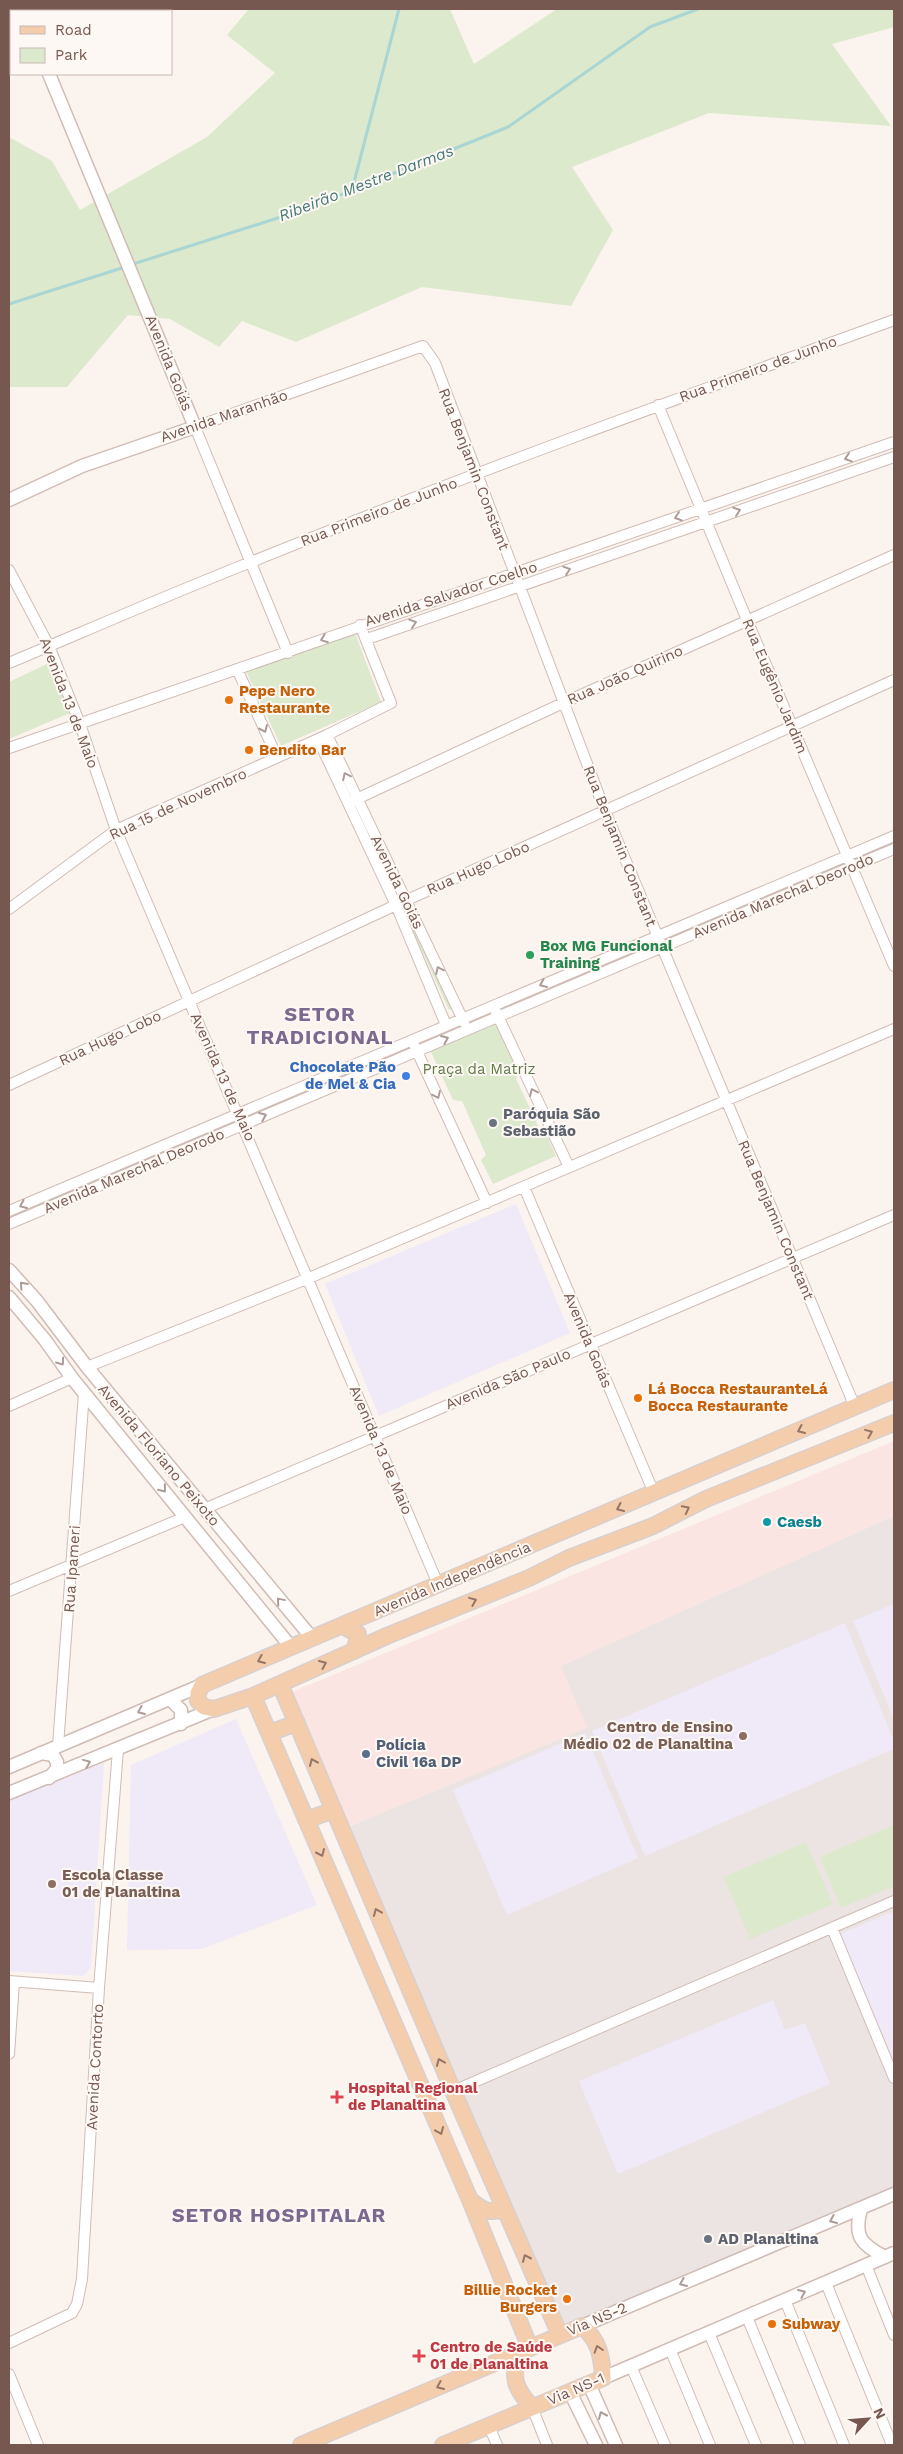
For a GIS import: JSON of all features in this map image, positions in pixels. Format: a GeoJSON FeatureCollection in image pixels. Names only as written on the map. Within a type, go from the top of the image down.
{"type":"FeatureCollection","features":[{"type":"Feature","properties":{"kind":"main road","name":"Avenida Independência"},"geometry":{"type":"LineString","coordinates":[[202,1685],[894,1390]]}},
{"type":"Feature","properties":{"kind":"main road","name":"Avenida Independência"},"geometry":{"type":"LineString","coordinates":[[214,1709],[253,1696],[389,1635],[529,1578],[569,1558],[640,1532],[706,1499],[894,1423]]}},
{"type":"Feature","properties":{"kind":"main road"},"geometry":{"type":"LineString","coordinates":[[591,1520],[590,1535],[595,1547]]}},
{"type":"Feature","properties":{"kind":"main road"},"geometry":{"type":"LineString","coordinates":[[556,1534],[566,1538],[570,1543],[569,1558]]}},
{"type":"Feature","properties":{"kind":"main road"},"geometry":{"type":"LineString","coordinates":[[377,1610],[374,1619],[376,1625],[379,1630],[389,1635]]}},
{"type":"Feature","properties":{"kind":"main road"},"geometry":{"type":"LineString","coordinates":[[343,1626],[358,1634],[354,1651]]}},
{"type":"Feature","properties":{"kind":"main road"},"geometry":{"type":"LineString","coordinates":[[280,1684],[453,2091],[560,2335]]}},
{"type":"Feature","properties":{"kind":"main road"},"geometry":{"type":"LineString","coordinates":[[202,1685],[198,1692],[198,1701],[204,1707],[214,1709]]}},
{"type":"Feature","properties":{"kind":"main road"},"geometry":{"type":"LineString","coordinates":[[253,1696],[306,1820],[331,1873],[470,2200],[524,2350],[514,2371],[515,2382],[521,2395],[532,2407]]}},
{"type":"Feature","properties":{"kind":"main road"},"geometry":{"type":"LineString","coordinates":[[269,1733],[297,1723]]}},
{"type":"Feature","properties":{"kind":"main road"},"geometry":{"type":"LineString","coordinates":[[306,1820],[334,1810]]}},
{"type":"Feature","properties":{"kind":"main road"},"geometry":{"type":"LineString","coordinates":[[331,1873],[355,1861]]}},
{"type":"Feature","properties":{"kind":"main road"},"geometry":{"type":"LineString","coordinates":[[337,1888],[362,1877]]}},
{"type":"Feature","properties":{"kind":"main road"},"geometry":{"type":"LineString","coordinates":[[385,2000],[393,1997],[407,1983]]}},
{"type":"Feature","properties":{"kind":"main road"},"geometry":{"type":"LineString","coordinates":[[470,2200],[482,2210],[489,2212],[504,2209]]}},
{"type":"Feature","properties":{"kind":"main road"},"geometry":{"type":"LineString","coordinates":[[582,2326],[593,2335],[602,2365],[596,2381]]}},
{"type":"Feature","properties":{"kind":"main road","name":"Via NS-2"},"geometry":{"type":"LineString","coordinates":[[301,2445],[582,2326]]}},
{"type":"Feature","properties":{"kind":"main road","name":"Via NS-1"},"geometry":{"type":"LineString","coordinates":[[448,2444],[596,2381]]}},
{"type":"Feature","properties":{"kind":"street","name":"Avenida Goiás"},"geometry":{"type":"LineString","coordinates":[[49,75],[288,653]]}},
{"type":"Feature","properties":{"kind":"street","name":"Rua Primeiro de Junho"},"geometry":{"type":"LineString","coordinates":[[9,662],[250,562],[476,473],[894,320]]}},
{"type":"Feature","properties":{"kind":"street","name":"Avenida Maranhão"},"geometry":{"type":"LineString","coordinates":[[9,500],[82,466],[423,346],[435,363]]}},
{"type":"Feature","properties":{"kind":"street","name":"Rua Benjamin Constant"},"geometry":{"type":"LineString","coordinates":[[435,363],[605,811],[725,1101],[855,1407]]}},
{"type":"Feature","properties":{"kind":"street","name":"Rua Eugênio Jardim"},"geometry":{"type":"LineString","coordinates":[[658,405],[894,966]]}},
{"type":"Feature","properties":{"kind":"street","name":"Avenida Salvador Coelho"},"geometry":{"type":"LineString","coordinates":[[9,748],[288,653],[360,625],[701,510],[894,442]]}},
{"type":"Feature","properties":{"kind":"street","name":"Avenida Salvador Coelho"},"geometry":{"type":"LineString","coordinates":[[367,639],[894,457]]}},
{"type":"Feature","properties":{"kind":"street","name":"Rua João Quirino"},"geometry":{"type":"LineString","coordinates":[[353,801],[563,703],[894,555]]}},
{"type":"Feature","properties":{"kind":"street","name":"Avenida 13 de Maio"},"geometry":{"type":"LineString","coordinates":[[9,570],[49,646],[80,724],[116,830],[309,1278],[438,1584]]}},
{"type":"Feature","properties":{"kind":"street"},"geometry":{"type":"LineString","coordinates":[[360,625],[367,639]]}},
{"type":"Feature","properties":{"kind":"street","name":"Rua 15 de Novembro"},"geometry":{"type":"LineString","coordinates":[[9,909],[116,830],[322,737],[391,703],[367,639]]}},
{"type":"Feature","properties":{"kind":"street"},"geometry":{"type":"LineString","coordinates":[[237,669],[277,757]]}},
{"type":"Feature","properties":{"kind":"street","name":"Rua Hugo Lobo"},"geometry":{"type":"LineString","coordinates":[[9,1084],[190,1002],[396,905],[894,680]]}},
{"type":"Feature","properties":{"kind":"street","name":"Avenida Goiás"},"geometry":{"type":"LineString","coordinates":[[322,737],[353,801],[406,901],[468,1030]]}},
{"type":"Feature","properties":{"kind":"street","name":"Avenida Goiás"},"geometry":{"type":"LineString","coordinates":[[353,801],[446,1025]]}},
{"type":"Feature","properties":{"kind":"street","name":"Avenida Marechal Deorodo"},"geometry":{"type":"LineString","coordinates":[[9,1210],[894,836]]}},
{"type":"Feature","properties":{"kind":"street","name":"Avenida Marechal Deorodo"},"geometry":{"type":"LineString","coordinates":[[9,1224],[894,849]]}},
{"type":"Feature","properties":{"kind":"street"},"geometry":{"type":"LineString","coordinates":[[493,1005],[569,1168]]}},
{"type":"Feature","properties":{"kind":"street"},"geometry":{"type":"LineString","coordinates":[[87,1367],[309,1278],[894,1029]]}},
{"type":"Feature","properties":{"kind":"street"},"geometry":{"type":"LineString","coordinates":[[411,1039],[487,1203]]}},
{"type":"Feature","properties":{"kind":"street","name":"Avenida Goiás"},"geometry":{"type":"LineString","coordinates":[[524,1187],[654,1492]]}},
{"type":"Feature","properties":{"kind":"street","name":"Avenida São Paulo"},"geometry":{"type":"LineString","coordinates":[[204,1509],[894,1215]]}},
{"type":"Feature","properties":{"kind":"street","name":"Avenida Floriano Peixoto"},"geometry":{"type":"LineString","coordinates":[[9,1270],[37,1301],[87,1367],[312,1638]]}},
{"type":"Feature","properties":{"kind":"street","name":"Avenida Floriano Peixoto"},"geometry":{"type":"LineString","coordinates":[[9,1296],[45,1340],[72,1378],[291,1647]]}},
{"type":"Feature","properties":{"kind":"street"},"geometry":{"type":"LineString","coordinates":[[23,1313],[32,1314],[35,1312],[37,1301]]}},
{"type":"Feature","properties":{"kind":"street"},"geometry":{"type":"LineString","coordinates":[[45,1340],[48,1331],[62,1332]]}},
{"type":"Feature","properties":{"kind":"street"},"geometry":{"type":"LineString","coordinates":[[9,1406],[72,1378]]}},
{"type":"Feature","properties":{"kind":"street","name":"Rua Ipameri"},"geometry":{"type":"LineString","coordinates":[[58,1746],[73,1564],[84,1392]]}},
{"type":"Feature","properties":{"kind":"street"},"geometry":{"type":"LineString","coordinates":[[128,1446],[137,1450],[141,1447],[144,1443],[142,1433]]}},
{"type":"Feature","properties":{"kind":"street"},"geometry":{"type":"LineString","coordinates":[[147,1470],[145,1460],[148,1456],[152,1454],[161,1457]]}},
{"type":"Feature","properties":{"kind":"street"},"geometry":{"type":"LineString","coordinates":[[9,1591],[185,1517]]}},
{"type":"Feature","properties":{"kind":"street"},"geometry":{"type":"LineString","coordinates":[[238,1582],[255,1571]]}},
{"type":"Feature","properties":{"kind":"street","name":"Avenida Independência"},"geometry":{"type":"LineString","coordinates":[[9,1767],[202,1685]]}},
{"type":"Feature","properties":{"kind":"street"},"geometry":{"type":"LineString","coordinates":[[170,1699],[181,1710],[181,1724]]}},
{"type":"Feature","properties":{"kind":"street","name":"Avenida Independência"},"geometry":{"type":"LineString","coordinates":[[9,1794],[214,1709]]}},
{"type":"Feature","properties":{"kind":"street","name":"Avenida Contorto"},"geometry":{"type":"LineString","coordinates":[[9,2342],[72,2313],[77,2304],[82,2279],[100,1988],[118,1750]]}},
{"type":"Feature","properties":{"kind":"street"},"geometry":{"type":"LineString","coordinates":[[41,1753],[53,1755],[57,1762],[57,1770],[49,1778]]}},
{"type":"Feature","properties":{"kind":"street"},"geometry":{"type":"LineString","coordinates":[[453,2091],[894,1901]]}},
{"type":"Feature","properties":{"kind":"street"},"geometry":{"type":"LineString","coordinates":[[832,1928],[894,2078]]}},
{"type":"Feature","properties":{"kind":"street"},"geometry":{"type":"LineString","coordinates":[[9,2054],[11,1982],[100,1988]]}},
{"type":"Feature","properties":{"kind":"street","name":"Via NS-2"},"geometry":{"type":"LineString","coordinates":[[582,2326],[861,2209],[891,2200]]}},
{"type":"Feature","properties":{"kind":"street"},"geometry":{"type":"LineString","coordinates":[[861,2209],[858,2219],[860,2240],[867,2247],[890,2255]]}},
{"type":"Feature","properties":{"kind":"street"},"geometry":{"type":"LineString","coordinates":[[756,2445],[709,2333],[890,2255]]}},
{"type":"Feature","properties":{"kind":"street"},"geometry":{"type":"LineString","coordinates":[[866,2266],[894,2335]]}},
{"type":"Feature","properties":{"kind":"street"},"geometry":{"type":"LineString","coordinates":[[826,2283],[892,2445]]}},
{"type":"Feature","properties":{"kind":"street"},"geometry":{"type":"LineString","coordinates":[[785,2300],[844,2445]]}},
{"type":"Feature","properties":{"kind":"street"},"geometry":{"type":"LineString","coordinates":[[746,2317],[800,2445]]}},
{"type":"Feature","properties":{"kind":"street","name":"Via NS-1"},"geometry":{"type":"LineString","coordinates":[[596,2381],[709,2333]]}},
{"type":"Feature","properties":{"kind":"street"},"geometry":{"type":"LineString","coordinates":[[670,2349],[710,2445]]}},
{"type":"Feature","properties":{"kind":"street"},"geometry":{"type":"LineString","coordinates":[[631,2366],[665,2445]]}},
{"type":"Feature","properties":{"kind":"street"},"geometry":{"type":"LineString","coordinates":[[9,2374],[38,2445]]}},
{"type":"Feature","properties":{"kind":"street"},"geometry":{"type":"LineString","coordinates":[[596,2381],[616,2445]]}},
{"type":"Feature","properties":{"kind":"street"},"geometry":{"type":"LineString","coordinates":[[570,2392],[596,2445]]}},
{"type":"Feature","properties":{"kind":"street"},"geometry":{"type":"LineString","coordinates":[[532,2407],[547,2445]]}},
{"type":"Feature","properties":{"kind":"street"},"geometry":{"type":"LineString","coordinates":[[489,2426],[497,2445]]}},
{"type":"Feature","properties":{"kind":"shaded area"},"geometry":{"type":"Polygon","coordinates":[[[516,1204],[570,1333],[379,1416],[325,1284],[516,1204]]]}},
{"type":"Feature","properties":{"kind":"shaded area"},"geometry":{"type":"Polygon","coordinates":[[[894,1441],[894,1516],[562,1666],[588,1728],[348,1827],[292,1692],[894,1441]]]}},
{"type":"Feature","properties":{"kind":"shaded area"},"geometry":{"type":"Polygon","coordinates":[[[894,1516],[894,2188],[571,2325],[562,2323],[348,1827],[587,1728],[561,1666],[894,1516]]]}},
{"type":"Feature","properties":{"kind":"shaded area"},"geometry":{"type":"Polygon","coordinates":[[[894,1604],[894,1719],[853,1621],[894,1604]]]}},
{"type":"Feature","properties":{"kind":"shaded area","name":"Centro de Ensino Médio 02 de Planaltina"},"geometry":{"type":"Polygon","coordinates":[[[845,1623],[894,1741],[894,1749],[645,1856],[592,1731],[845,1623]]]}},
{"type":"Feature","properties":{"kind":"shaded area"},"geometry":{"type":"Polygon","coordinates":[[[236,1719],[317,1905],[201,1949],[127,1950],[131,1765],[236,1719]]]}},
{"type":"Feature","properties":{"kind":"shaded area"},"geometry":{"type":"Polygon","coordinates":[[[585,1733],[638,1858],[507,1915],[453,1790],[585,1733]]]}},
{"type":"Feature","properties":{"kind":"shaded area","name":"Escola Classe 01 de Planaltina"},"geometry":{"type":"Polygon","coordinates":[[[104,1763],[91,1968],[83,1976],[9,1971],[9,1800],[104,1763]]]}},
{"type":"Feature","properties":{"kind":"shaded area"},"geometry":{"type":"Polygon","coordinates":[[[894,1911],[894,2059],[892,2059],[840,1934],[894,1911]]]}},
{"type":"Feature","properties":{"kind":"shaded area"},"geometry":{"type":"Polygon","coordinates":[[[773,2000],[785,2030],[805,2023],[830,2084],[618,2174],[579,2081],[773,2000]]]}},
{"type":"Feature","properties":{"kind":"green space"},"geometry":{"type":"Polygon","coordinates":[[[249,9],[450,9],[474,64],[557,9],[894,9],[894,27],[832,44],[891,126],[709,113],[572,167],[613,230],[571,306],[422,287],[296,342],[242,321],[219,347],[170,319],[128,315],[67,387],[9,387],[9,137],[52,161],[80,210],[207,137],[275,73],[227,35],[249,9]]]}},
{"type":"Feature","properties":{"kind":"green space"},"geometry":{"type":"Polygon","coordinates":[[[355,633],[381,702],[281,746],[246,671],[355,633]]]}},
{"type":"Feature","properties":{"kind":"green space"},"geometry":{"type":"Polygon","coordinates":[[[51,662],[70,713],[9,739],[9,682],[51,662]]]}},
{"type":"Feature","properties":{"kind":"green space"},"geometry":{"type":"Polygon","coordinates":[[[407,908],[454,1008],[449,1010],[403,910],[407,908]]]}},
{"type":"Feature","properties":{"kind":"green space","name":"Praça da Matriz"},"geometry":{"type":"Polygon","coordinates":[[[496,1022],[519,1072],[516,1079],[540,1130],[545,1131],[556,1156],[493,1184],[481,1160],[486,1155],[462,1101],[453,1100],[430,1050],[496,1022]]]}},
{"type":"Feature","properties":{"kind":"green space"},"geometry":{"type":"Polygon","coordinates":[[[894,1825],[894,1886],[841,1908],[820,1857],[894,1825]]]}},
{"type":"Feature","properties":{"kind":"green space"},"geometry":{"type":"Polygon","coordinates":[[[806,1842],[833,1904],[750,1939],[724,1877],[806,1842]]]}},
{"type":"Feature","properties":{"kind":"waterway"},"geometry":{"type":"LineString","coordinates":[[352,190],[399,9]]}},
{"type":"Feature","properties":{"kind":"waterway","name":"Ribeirão Mestre Darmas"},"geometry":{"type":"LineString","coordinates":[[130,265],[303,210],[508,127],[650,27],[698,9]]}},
{"type":"Feature","properties":{"kind":"waterway","name":"Ribeirão Mestre Darmas"},"geometry":{"type":"LineString","coordinates":[[9,304],[125,267]]}},
{"type":"Feature","properties":{"kind":"place","name":"Pepe Nero Restaurante"},"geometry":{"type":"Point","coordinates":[229,700]}},
{"type":"Feature","properties":{"kind":"place","name":"Bendito Bar"},"geometry":{"type":"Point","coordinates":[249,750]}},
{"type":"Feature","properties":{"kind":"place","name":"Box MG Funcional Training"},"geometry":{"type":"Point","coordinates":[530,955]}},
{"type":"Feature","properties":{"kind":"place","name":"Chocolate Pão de Mel & Cia"},"geometry":{"type":"Point","coordinates":[406,1076]}},
{"type":"Feature","properties":{"kind":"place","name":"Paróquia São Sebastião"},"geometry":{"type":"Point","coordinates":[493,1123]}},
{"type":"Feature","properties":{"kind":"place","name":"Lá Bocca RestauranteLá Bocca Restaurante"},"geometry":{"type":"Point","coordinates":[638,1398]}},
{"type":"Feature","properties":{"kind":"place","name":"Caesb"},"geometry":{"type":"Point","coordinates":[767,1522]}},
{"type":"Feature","properties":{"kind":"place","name":"Centro de Ensino Médio 02 de Planaltina"},"geometry":{"type":"Point","coordinates":[743,1736]}},
{"type":"Feature","properties":{"kind":"place","name":"Polícia Civil 16a DP"},"geometry":{"type":"Point","coordinates":[366,1754]}},
{"type":"Feature","properties":{"kind":"place","name":"Escola Classe 01 de Planaltina"},"geometry":{"type":"Point","coordinates":[52,1884]}},
{"type":"Feature","properties":{"kind":"place","name":"Hospital Regional de Planaltina"},"geometry":{"type":"Point","coordinates":[337,2097]}},
{"type":"Feature","properties":{"kind":"place","name":"AD Planaltina"},"geometry":{"type":"Point","coordinates":[708,2239]}},
{"type":"Feature","properties":{"kind":"place","name":"Billie Rocket Burgers"},"geometry":{"type":"Point","coordinates":[567,2299]}},
{"type":"Feature","properties":{"kind":"place","name":"Subway"},"geometry":{"type":"Point","coordinates":[772,2324]}},
{"type":"Feature","properties":{"kind":"place","name":"Centro de Saúde 01 de Planaltina"},"geometry":{"type":"Point","coordinates":[419,2356]}},
{"type":"Feature","properties":{"kind":"district","name":"SETOR TRADICIONAL"},"geometry":{"type":"Point","coordinates":[320,1026]}},
{"type":"Feature","properties":{"kind":"district","name":"SETOR HOSPITALAR"},"geometry":{"type":"Point","coordinates":[279,2215]}}]}
